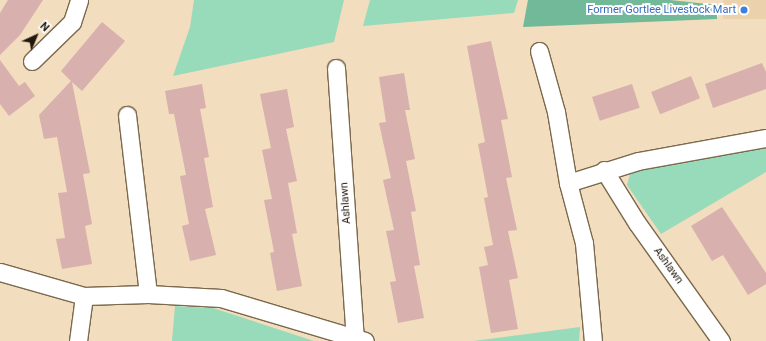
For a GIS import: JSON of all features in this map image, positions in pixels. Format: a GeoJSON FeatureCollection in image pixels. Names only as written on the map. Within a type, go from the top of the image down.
{"type":"FeatureCollection","features":[{"type":"Feature","properties":{"kind":"street"},"geometry":{"type":"LineString","coordinates":[[32,61],[72,22],[79,0]]}},
{"type":"Feature","properties":{"kind":"street"},"geometry":{"type":"LineString","coordinates":[[539,51],[556,112],[568,183],[584,243],[594,341]]}},
{"type":"Feature","properties":{"kind":"street","name":"Ashlawn"},"geometry":{"type":"LineString","coordinates":[[0,272],[84,296],[148,294],[221,298],[360,340],[336,68]]}},
{"type":"Feature","properties":{"kind":"street"},"geometry":{"type":"LineString","coordinates":[[127,115],[148,294]]}},
{"type":"Feature","properties":{"kind":"street"},"geometry":{"type":"LineString","coordinates":[[568,183],[604,170],[638,161],[766,138]]}},
{"type":"Feature","properties":{"kind":"street","name":"Ashlawn"},"geometry":{"type":"LineString","coordinates":[[604,170],[637,224],[720,341]]}},
{"type":"Feature","properties":{"kind":"street"},"geometry":{"type":"LineString","coordinates":[[78,341],[84,296]]}},
{"type":"Feature","properties":{"kind":"shaded area","name":"Former Gortlee Livestock Mart"},"geometry":{"type":"Polygon","coordinates":[[[723,0],[766,0],[766,19],[723,19],[723,0]]]}},
{"type":"Feature","properties":{"kind":"green space"},"geometry":{"type":"Polygon","coordinates":[[[194,0],[344,0],[334,42],[173,76],[190,27],[194,0]]]}},
{"type":"Feature","properties":{"kind":"green space"},"geometry":{"type":"Polygon","coordinates":[[[370,0],[518,0],[514,13],[363,26],[370,0]]]}},
{"type":"Feature","properties":{"kind":"green space"},"geometry":{"type":"Polygon","coordinates":[[[528,0],[670,0],[717,5],[717,19],[523,27],[528,0]]]}},
{"type":"Feature","properties":{"kind":"green space"},"geometry":{"type":"Polygon","coordinates":[[[766,148],[766,172],[661,234],[627,185],[630,174],[636,170],[766,148]]]}},
{"type":"Feature","properties":{"kind":"green space"},"geometry":{"type":"Polygon","coordinates":[[[175,306],[213,308],[314,341],[172,341],[175,306]]]}},
{"type":"Feature","properties":{"kind":"green space"},"geometry":{"type":"Polygon","coordinates":[[[580,327],[579,341],[473,341],[580,327]]]}},
{"type":"Feature","properties":{"kind":"building"},"geometry":{"type":"Polygon","coordinates":[[[8,0],[43,0],[20,35],[0,55],[0,13],[8,0]]]}},
{"type":"Feature","properties":{"kind":"building"},"geometry":{"type":"Polygon","coordinates":[[[102,22],[125,41],[82,91],[72,82],[90,173],[83,174],[92,224],[85,226],[92,264],[62,269],[56,239],[65,238],[58,193],[67,192],[57,137],[44,139],[39,115],[71,81],[61,71],[102,22]]]}},
{"type":"Feature","properties":{"kind":"building"},"geometry":{"type":"Polygon","coordinates":[[[491,41],[508,119],[501,120],[512,177],[506,178],[517,230],[508,231],[518,278],[509,280],[518,329],[491,333],[479,267],[488,265],[484,247],[493,245],[484,198],[488,197],[478,144],[485,142],[467,46],[491,41]]]}},
{"type":"Feature","properties":{"kind":"building"},"geometry":{"type":"Polygon","coordinates":[[[0,60],[19,86],[25,82],[35,96],[9,116],[0,104],[0,60]]]}},
{"type":"Feature","properties":{"kind":"building"},"geometry":{"type":"Polygon","coordinates":[[[762,63],[766,72],[766,89],[713,108],[705,84],[762,63]]]}},
{"type":"Feature","properties":{"kind":"building"},"geometry":{"type":"Polygon","coordinates":[[[404,73],[410,110],[405,110],[415,159],[406,161],[416,211],[411,212],[420,265],[414,266],[424,318],[398,323],[390,282],[396,281],[386,231],[394,230],[383,180],[391,178],[379,123],[386,122],[379,77],[404,73]]]}},
{"type":"Feature","properties":{"kind":"building"},"geometry":{"type":"Polygon","coordinates":[[[691,76],[700,98],[660,114],[651,92],[691,76]]]}},
{"type":"Feature","properties":{"kind":"building"},"geometry":{"type":"Polygon","coordinates":[[[202,84],[206,108],[200,109],[209,157],[204,158],[213,207],[205,209],[216,255],[190,261],[182,226],[189,224],[180,176],[186,175],[174,114],[169,114],[165,91],[202,84]]]}},
{"type":"Feature","properties":{"kind":"building"},"geometry":{"type":"Polygon","coordinates":[[[632,84],[640,108],[600,121],[592,97],[632,84]]]}},
{"type":"Feature","properties":{"kind":"building"},"geometry":{"type":"Polygon","coordinates":[[[287,89],[294,127],[286,129],[297,181],[288,183],[297,233],[292,234],[302,286],[277,291],[270,253],[274,252],[264,200],[272,199],[262,150],[271,148],[260,94],[287,89]]]}},
{"type":"Feature","properties":{"kind":"building"},"geometry":{"type":"Polygon","coordinates":[[[722,207],[766,273],[766,284],[748,295],[723,255],[712,261],[691,226],[722,207]]]}},
{"type":"Feature","properties":{"kind":"place","name":"Former Gortlee Livestock Mart"},"geometry":{"type":"Point","coordinates":[744,10]}}]}
